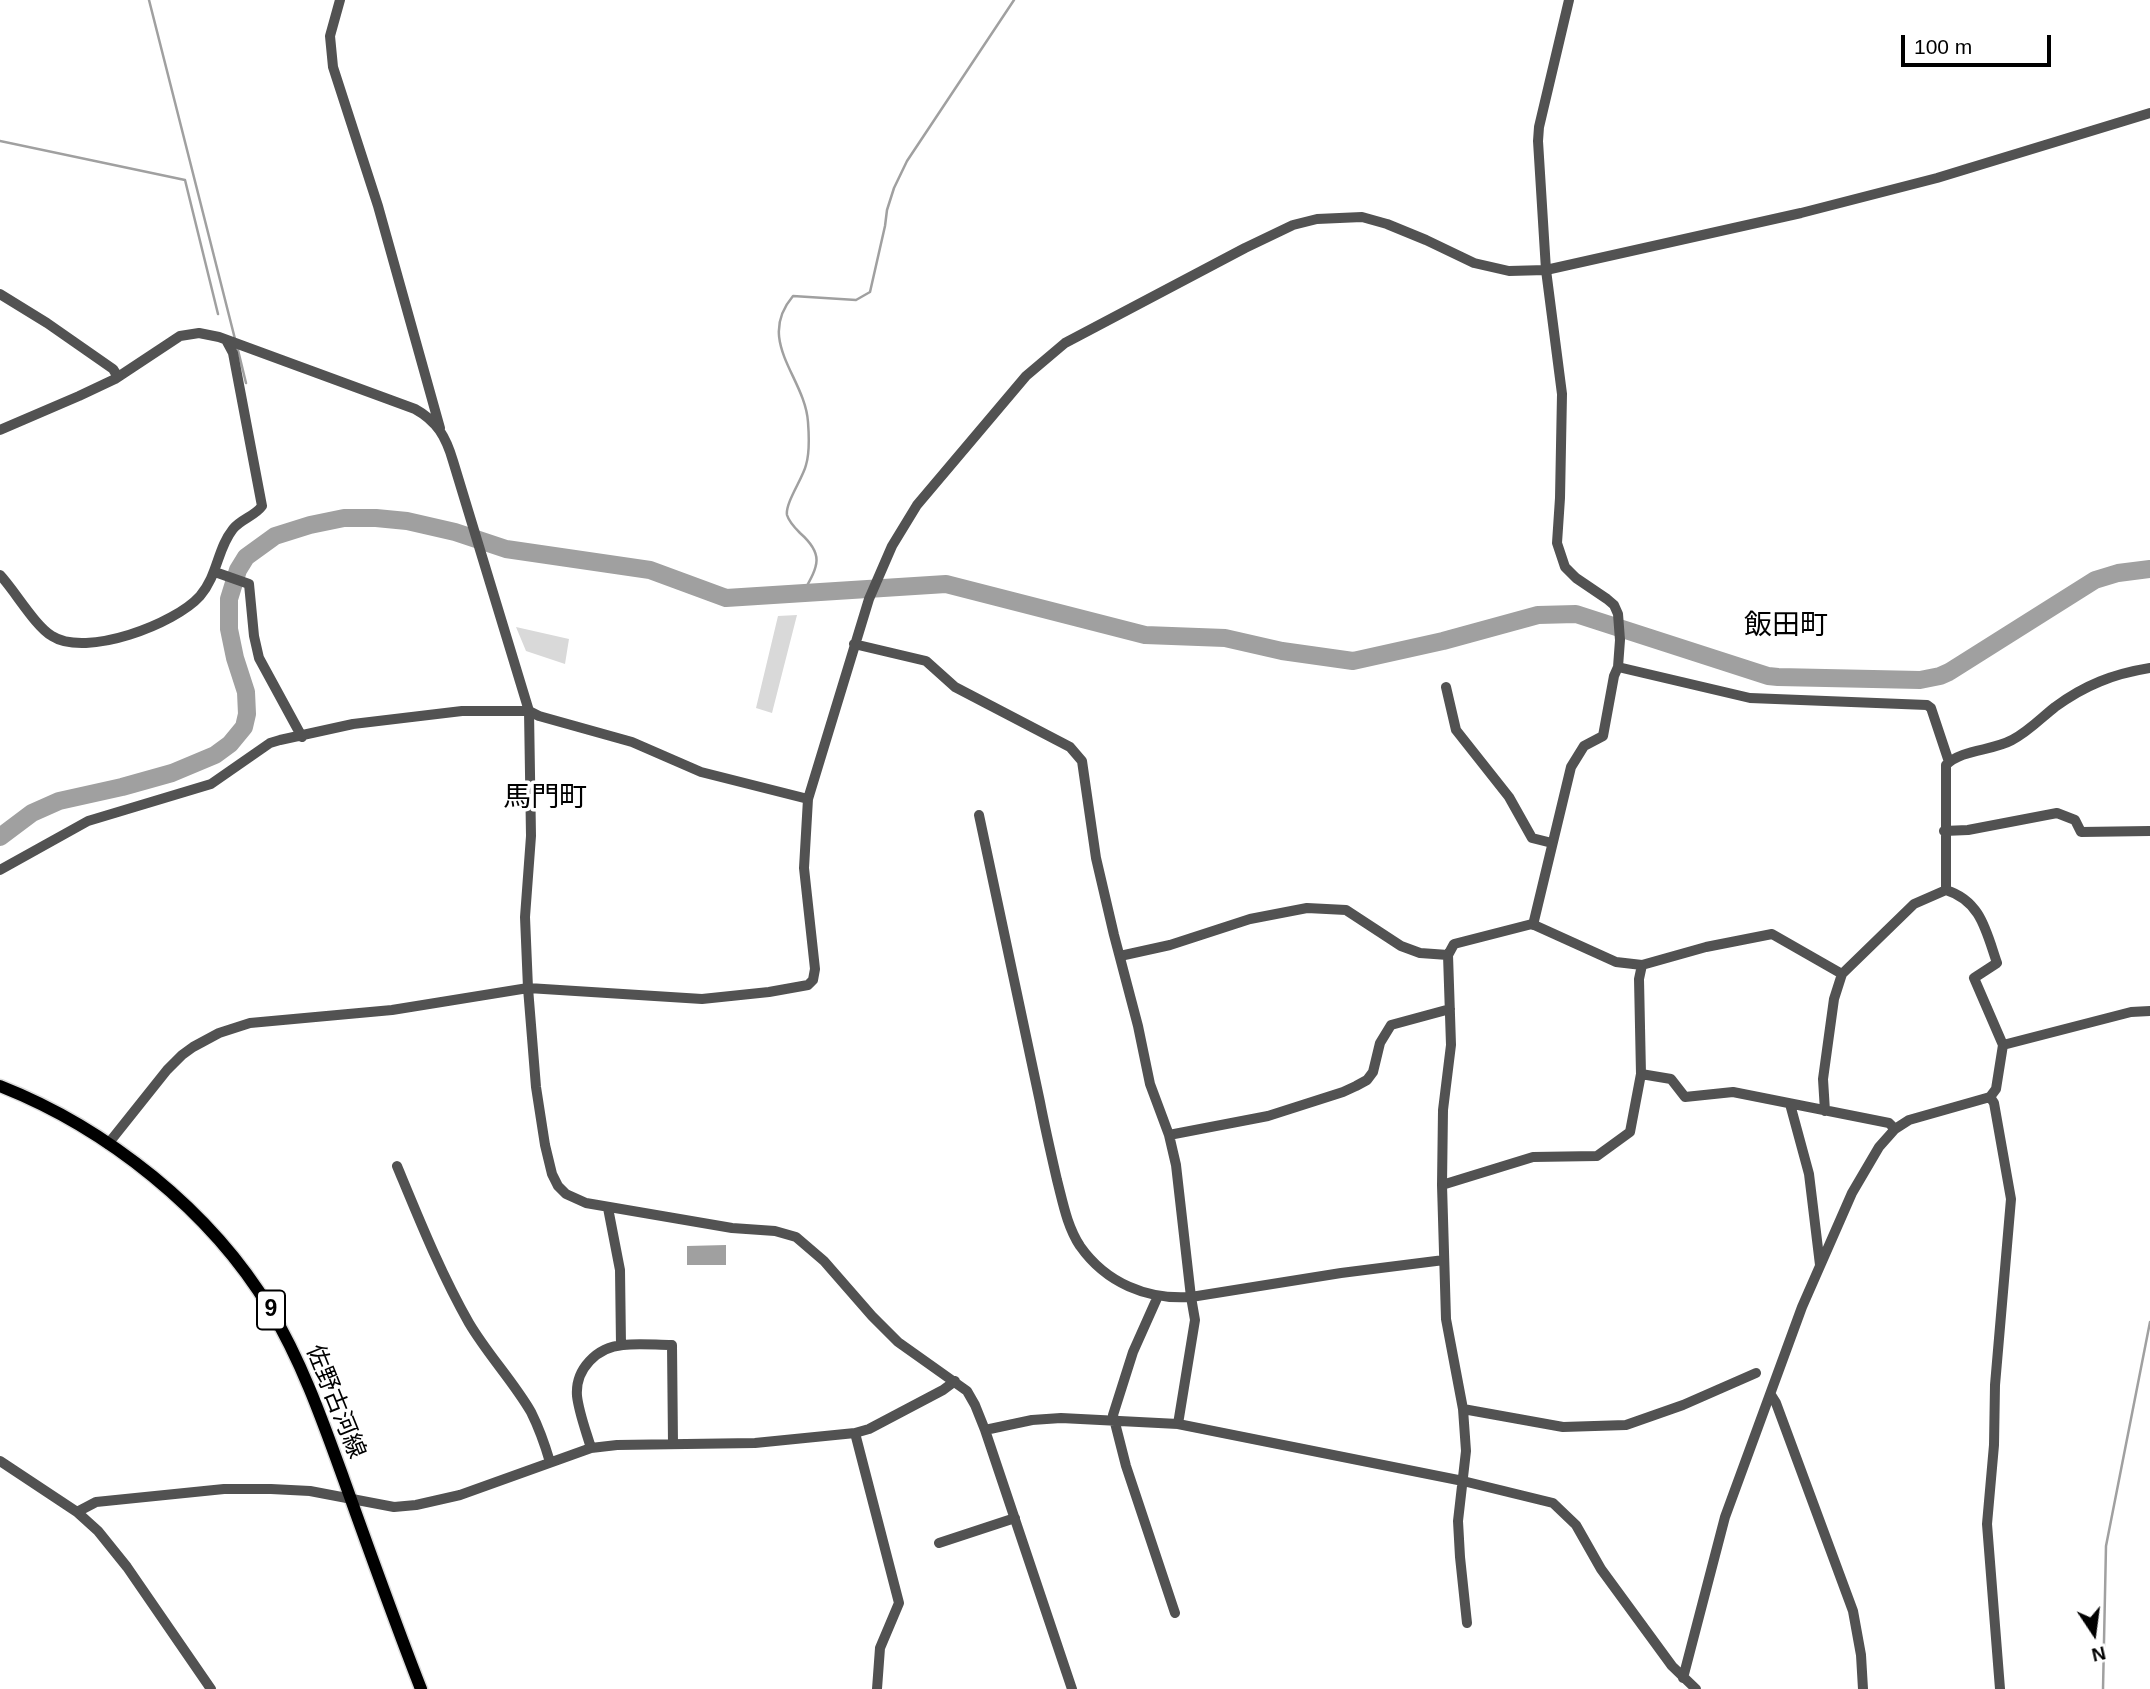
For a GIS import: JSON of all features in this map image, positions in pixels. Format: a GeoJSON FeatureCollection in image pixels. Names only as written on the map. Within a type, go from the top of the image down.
{"type":"FeatureCollection","features":[{"type":"Feature","properties":{"kind":"main road","name":"佐野古河線"},"geometry":{"type":"LineString","coordinates":[[0,1086],[38,1103],[108,1144],[162,1184],[225,1246],[257,1288],[297,1360],[421,1689]]}},
{"type":"Feature","properties":{"kind":"street"},"geometry":{"type":"LineString","coordinates":[[340,0],[330,36],[333,67],[379,206],[440,429]]}},
{"type":"Feature","properties":{"kind":"street"},"geometry":{"type":"LineString","coordinates":[[1533,925],[1571,766],[1584,746],[1603,736],[1618,667],[1620,640],[1618,614],[1614,605],[1565,567],[1557,543],[1562,394],[1546,270],[1538,141],[1569,0]]}},
{"type":"Feature","properties":{"kind":"street"},"geometry":{"type":"LineString","coordinates":[[108,1144],[182,1055],[229,1028],[260,1021],[392,1010],[528,988],[702,999],[808,985],[813,980],[815,970],[804,868],[808,799],[854,644],[869,599],[892,546],[917,505],[1026,376],[1065,343],[1245,248],[1293,225],[1317,219],[1363,217],[1387,224],[1474,263],[1509,271],[1546,270],[1801,212],[1937,177],[2150,113]]}},
{"type":"Feature","properties":{"kind":"street"},"geometry":{"type":"LineString","coordinates":[[0,294],[113,369],[118,377]]}},
{"type":"Feature","properties":{"kind":"street"},"geometry":{"type":"LineString","coordinates":[[0,430],[79,397],[118,377],[180,335],[199,333],[222,338],[415,409],[440,429],[447,440],[529,711],[531,836],[525,917],[528,988],[536,1087],[545,1145],[558,1186],[566,1194],[586,1203],[608,1208],[732,1228],[775,1231],[796,1237],[824,1261],[872,1317],[898,1342],[967,1391],[985,1430],[1072,1689]]}},
{"type":"Feature","properties":{"kind":"street"},"geometry":{"type":"LineString","coordinates":[[0,575],[51,636],[76,644],[94,643],[133,634],[186,608],[199,597],[219,573],[223,547],[233,529],[262,506],[233,353],[222,338]]}},
{"type":"Feature","properties":{"kind":"street"},"geometry":{"type":"LineString","coordinates":[[219,573],[249,584],[254,636],[259,657],[302,737]]}},
{"type":"Feature","properties":{"kind":"street"},"geometry":{"type":"LineString","coordinates":[[854,644],[926,662],[955,687],[1070,747],[1082,761],[1096,858],[1150,1084],[1169,1135],[1176,1165],[1195,1320],[1178,1424]]}},
{"type":"Feature","properties":{"kind":"street"},"geometry":{"type":"LineString","coordinates":[[1618,667],[1750,698],[1927,705],[1931,708],[1948,762]]}},
{"type":"Feature","properties":{"kind":"street"},"geometry":{"type":"LineString","coordinates":[[1946,890],[1944,831],[1945,769],[1948,762],[2011,741],[2057,705],[2103,679],[2150,668]]}},
{"type":"Feature","properties":{"kind":"street"},"geometry":{"type":"LineString","coordinates":[[1446,687],[1456,730],[1509,797],[1532,838],[1552,843]]}},
{"type":"Feature","properties":{"kind":"street"},"geometry":{"type":"LineString","coordinates":[[0,870],[77,826],[211,784],[270,743],[353,724],[462,711],[529,711],[632,742],[701,772],[808,799]]}},
{"type":"Feature","properties":{"kind":"street"},"geometry":{"type":"LineString","coordinates":[[1944,831],[1968,830],[2057,813],[2075,821],[2081,832],[2150,831]]}},
{"type":"Feature","properties":{"kind":"street"},"geometry":{"type":"LineString","coordinates":[[979,815],[1066,1217],[1080,1245],[1099,1267],[1129,1286],[1171,1298],[1341,1272],[1444,1260]]}},
{"type":"Feature","properties":{"kind":"street"},"geometry":{"type":"LineString","coordinates":[[1683,1678],[1726,1517],[1802,1307],[1852,1193],[1879,1147],[1895,1129],[1909,1120],[1990,1097],[1996,1089],[2003,1045],[1974,978],[1997,963],[1977,909],[1956,893],[1946,890],[1914,904],[1842,974],[1833,999],[1823,1079],[1825,1111]]}},
{"type":"Feature","properties":{"kind":"street"},"geometry":{"type":"LineString","coordinates":[[1120,956],[1170,945],[1250,919],[1307,908],[1346,910],[1401,946],[1420,953],[1448,955]]}},
{"type":"Feature","properties":{"kind":"street"},"geometry":{"type":"LineString","coordinates":[[1467,1623],[1458,1521],[1466,1451],[1463,1409],[1446,1319],[1442,1185],[1443,1110],[1451,1045],[1448,955],[1454,944],[1533,925],[1616,962],[1642,965],[1706,947],[1772,933],[1842,974]]}},
{"type":"Feature","properties":{"kind":"street"},"geometry":{"type":"LineString","coordinates":[[1442,1185],[1533,1157],[1597,1156],[1630,1132],[1641,1074],[1639,979],[1642,965]]}},
{"type":"Feature","properties":{"kind":"street"},"geometry":{"type":"LineString","coordinates":[[1169,1135],[1268,1116],[1343,1092],[1367,1080],[1373,1072],[1380,1043],[1391,1025],[1450,1009]]}},
{"type":"Feature","properties":{"kind":"street"},"geometry":{"type":"LineString","coordinates":[[2003,1045],[2131,1012],[2150,1011]]}},
{"type":"Feature","properties":{"kind":"street"},"geometry":{"type":"LineString","coordinates":[[1641,1074],[1671,1079],[1685,1097],[1733,1092],[1889,1123],[1895,1129]]}},
{"type":"Feature","properties":{"kind":"street"},"geometry":{"type":"LineString","coordinates":[[1990,1097],[1994,1103],[2011,1199],[1995,1385],[1994,1445],[1987,1524],[2000,1689]]}},
{"type":"Feature","properties":{"kind":"street"},"geometry":{"type":"LineString","coordinates":[[1790,1104],[1809,1174],[1820,1265]]}},
{"type":"Feature","properties":{"kind":"street"},"geometry":{"type":"LineString","coordinates":[[397,1166],[460,1306],[488,1353],[516,1388],[530,1411],[542,1435],[550,1462]]}},
{"type":"Feature","properties":{"kind":"street"},"geometry":{"type":"LineString","coordinates":[[608,1208],[620,1270],[621,1345]]}},
{"type":"Feature","properties":{"kind":"street"},"geometry":{"type":"LineString","coordinates":[[1158,1296],[1121,1387],[1113,1415],[1126,1466],[1175,1613]]}},
{"type":"Feature","properties":{"kind":"street"},"geometry":{"type":"LineString","coordinates":[[591,1448],[577,1394],[580,1373],[588,1361],[621,1345],[672,1345],[673,1444]]}},
{"type":"Feature","properties":{"kind":"street"},"geometry":{"type":"LineString","coordinates":[[1463,1409],[1563,1427],[1626,1424],[1683,1405],[1756,1373]]}},
{"type":"Feature","properties":{"kind":"street"},"geometry":{"type":"LineString","coordinates":[[77,1512],[96,1502],[223,1489],[310,1492],[394,1507],[416,1505],[460,1495],[591,1448],[617,1445],[755,1443],[855,1433],[869,1429],[955,1381]]}},
{"type":"Feature","properties":{"kind":"street"},"geometry":{"type":"LineString","coordinates":[[1770,1395],[1776,1403],[1853,1611],[1861,1655],[1863,1689]]}},
{"type":"Feature","properties":{"kind":"street"},"geometry":{"type":"LineString","coordinates":[[985,1430],[1032,1420],[1062,1418],[1178,1424],[1463,1480],[1553,1503],[1576,1525],[1601,1569],[1672,1666],[1696,1689]]}},
{"type":"Feature","properties":{"kind":"street"},"geometry":{"type":"LineString","coordinates":[[855,1433],[900,1603],[880,1648],[877,1689]]}},
{"type":"Feature","properties":{"kind":"street"},"geometry":{"type":"LineString","coordinates":[[0,1461],[77,1512],[98,1531],[127,1567],[211,1689]]}},
{"type":"Feature","properties":{"kind":"street"},"geometry":{"type":"LineString","coordinates":[[939,1543],[1015,1518]]}},
{"type":"Feature","properties":{"kind":"shaded area"},"geometry":{"type":"Polygon","coordinates":[[[797,615],[772,713],[756,708],[778,616],[797,615]]]}},
{"type":"Feature","properties":{"kind":"shaded area"},"geometry":{"type":"Polygon","coordinates":[[[516,627],[569,639],[565,664],[526,651],[516,627]]]}},
{"type":"Feature","properties":{"kind":"shaded area"},"geometry":{"type":"Polygon","coordinates":[[[726,1245],[726,1265],[687,1265],[687,1246],[726,1245]]]}},
{"type":"Feature","properties":{"kind":"waterway"},"geometry":{"type":"LineString","coordinates":[[149,0],[235,339]]}},
{"type":"Feature","properties":{"kind":"waterway"},"geometry":{"type":"LineString","coordinates":[[803,593],[815,568],[816,555],[791,522],[787,510],[807,460],[808,422],[805,406],[780,344],[779,328],[783,312],[793,296],[856,300],[870,292],[887,210],[907,161],[1014,0]]}},
{"type":"Feature","properties":{"kind":"waterway"},"geometry":{"type":"LineString","coordinates":[[0,141],[185,180],[218,314]]}},
{"type":"Feature","properties":{"kind":"waterway"},"geometry":{"type":"LineString","coordinates":[[237,346],[246,383]]}},
{"type":"Feature","properties":{"kind":"waterway"},"geometry":{"type":"LineString","coordinates":[[0,837],[32,813],[59,801],[172,773],[215,755],[230,744],[244,727],[247,714],[246,692],[229,629],[229,599],[238,570],[246,557],[275,536],[344,518],[407,521],[455,532],[506,549],[650,570],[726,598],[946,584],[1145,635],[1225,638],[1282,651],[1353,661],[1443,641],[1538,615],[1576,614],[1778,677],[1920,680],[1940,676],[2095,580],[2118,573],[2150,569]]}},
{"type":"Feature","properties":{"kind":"waterway"},"geometry":{"type":"LineString","coordinates":[[2103,1689],[2106,1546],[2150,1322]]}},
{"type":"Feature","properties":{"kind":"district","name":"飯田町"},"geometry":{"type":"Point","coordinates":[1786,626]}},
{"type":"Feature","properties":{"kind":"district","name":"馬門町"},"geometry":{"type":"Point","coordinates":[545,798]}}]}
